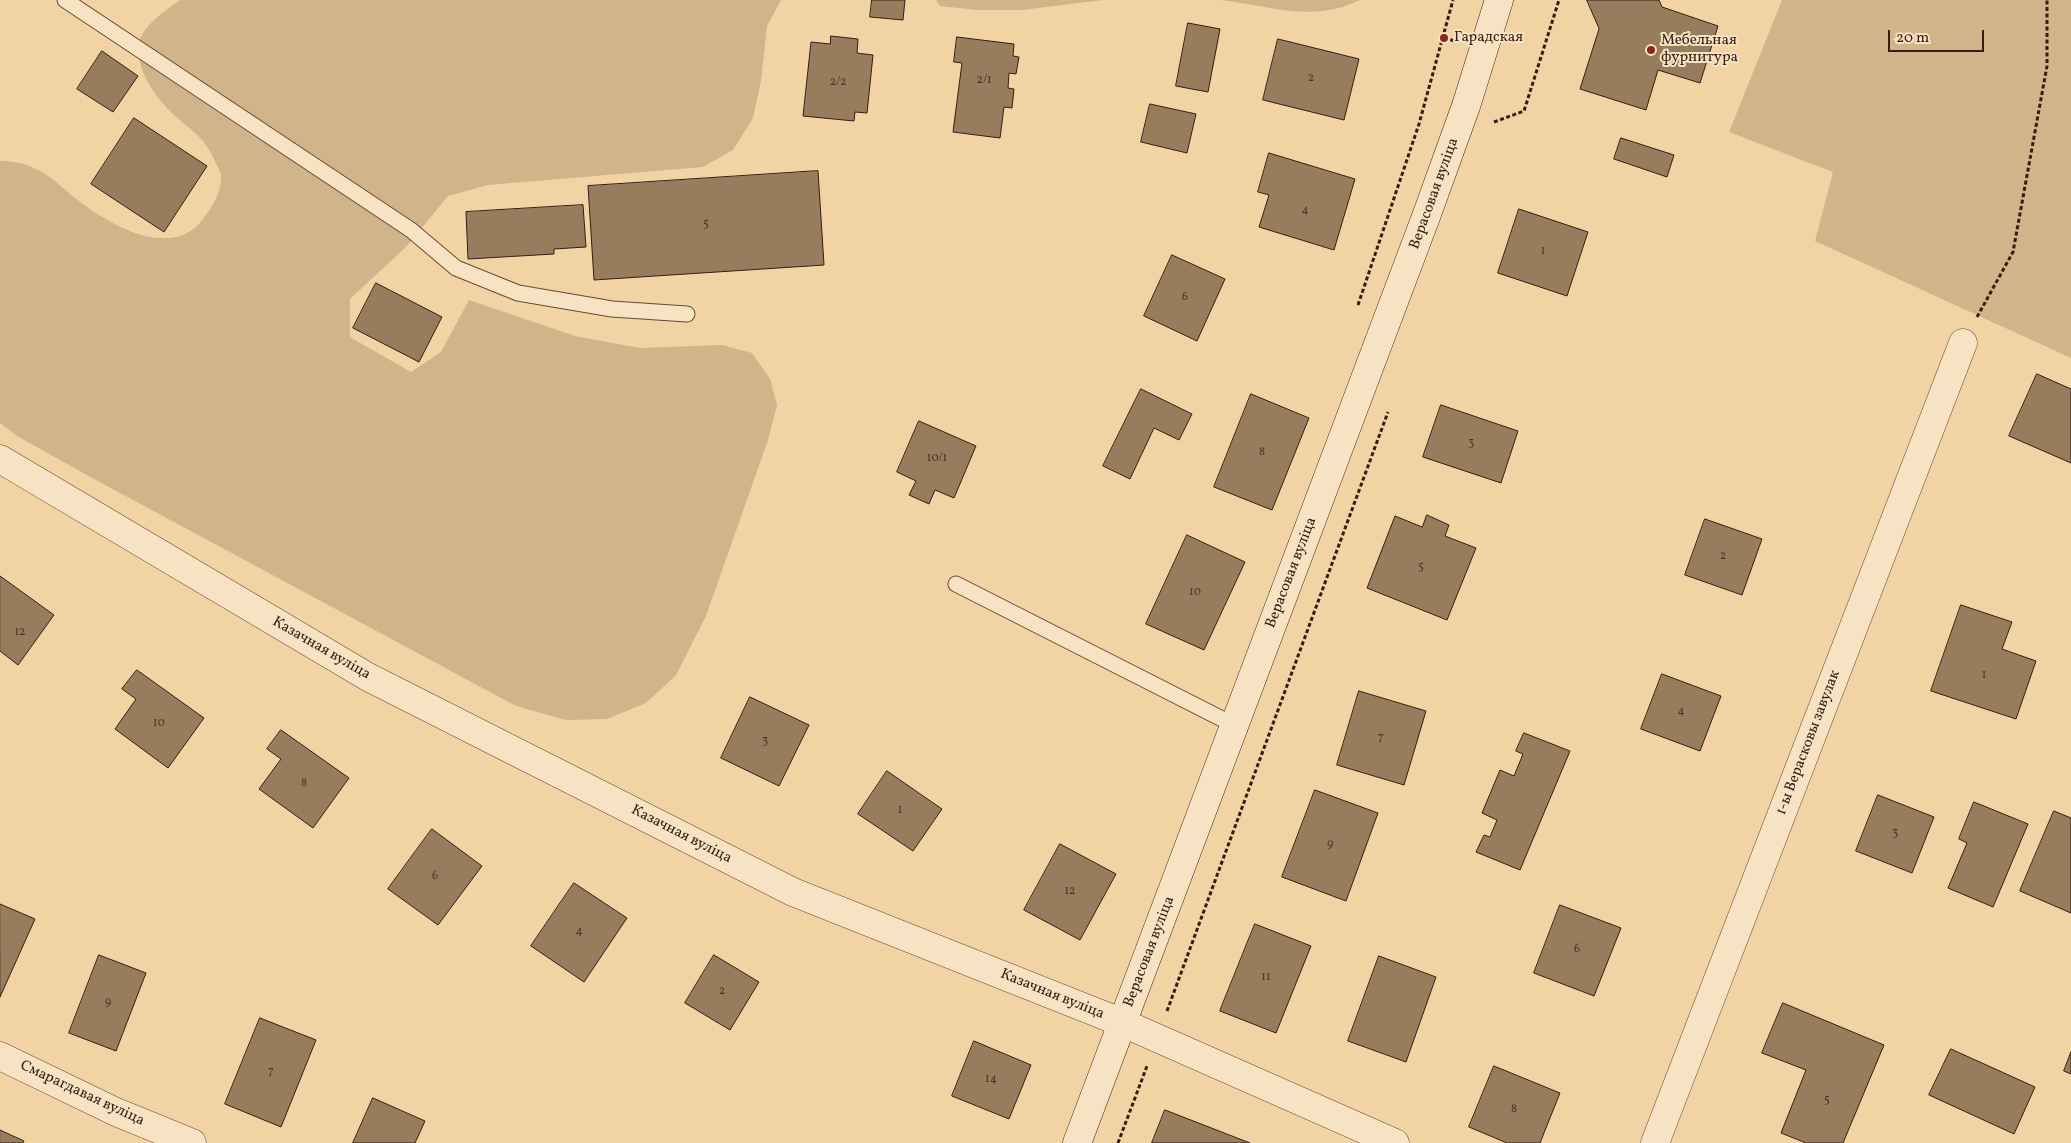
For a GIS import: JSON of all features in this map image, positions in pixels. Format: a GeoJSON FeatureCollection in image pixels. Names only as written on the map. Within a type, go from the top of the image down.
{"type":"FeatureCollection","features":[{"type":"Feature","properties":{"kind":"street","name":"Верасовая вуліца"},"geometry":{"type":"LineString","coordinates":[[1077,1143],[1428,214],[1466,106],[1499,0]]}},
{"type":"Feature","properties":{"kind":"street","name":"1-ы Верасковы завулак"},"geometry":{"type":"LineString","coordinates":[[1655,1143],[1963,344]]}},
{"type":"Feature","properties":{"kind":"street","name":"Казачная вуліца"},"geometry":{"type":"LineString","coordinates":[[0,459],[368,677],[784,887],[1123,1023],[1395,1143]]}},
{"type":"Feature","properties":{"kind":"street","name":"Смарагдавая вуліца"},"geometry":{"type":"LineString","coordinates":[[0,1056],[116,1112],[192,1143]]}},
{"type":"Feature","properties":{"kind":"lane"},"geometry":{"type":"LineString","coordinates":[[65,0],[411,230],[456,268],[518,293],[612,309],[687,314]]}},
{"type":"Feature","properties":{"kind":"lane"},"geometry":{"type":"LineString","coordinates":[[956,584],[1234,726]]}},
{"type":"Feature","properties":{"kind":"path"},"geometry":{"type":"LineString","coordinates":[[1491,130],[1495,121],[1524,111],[1559,0]]}},
{"type":"Feature","properties":{"kind":"path"},"geometry":{"type":"LineString","coordinates":[[1963,344],[2013,252],[2047,66],[2047,0]]}},
{"type":"Feature","properties":{"kind":"path"},"geometry":{"type":"LineString","coordinates":[[1118,1143],[1388,411]]}},
{"type":"Feature","properties":{"kind":"shaded area"},"geometry":{"type":"Polygon","coordinates":[[[180,0],[781,0],[767,26],[761,81],[753,118],[733,150],[703,167],[488,185],[448,196],[407,246],[350,299],[350,337],[411,372],[441,352],[469,300],[575,336],[640,348],[722,345],[752,353],[770,379],[777,405],[768,440],[706,616],[676,675],[646,703],[607,719],[566,720],[516,706],[94,479],[17,436],[0,423],[0,161],[27,165],[36,169],[107,220],[141,235],[158,238],[175,237],[190,231],[203,219],[216,198],[220,187],[221,174],[210,152],[200,138],[170,111],[157,96],[146,78],[139,59],[140,40],[146,28],[180,0]]]}},
{"type":"Feature","properties":{"kind":"shaded area"},"geometry":{"type":"Polygon","coordinates":[[[936,0],[1103,0],[1022,10],[978,10],[940,6],[936,0]]]}},
{"type":"Feature","properties":{"kind":"shaded area"},"geometry":{"type":"Polygon","coordinates":[[[1220,0],[1360,0],[1342,7],[1307,12],[1273,9],[1220,0]]]}},
{"type":"Feature","properties":{"kind":"shaded area"},"geometry":{"type":"Polygon","coordinates":[[[1782,0],[2071,0],[2071,358],[1815,241],[1833,172],[1729,132],[1782,0]]]}},
{"type":"Feature","properties":{"kind":"building"},"geometry":{"type":"Polygon","coordinates":[[[872,0],[905,0],[903,20],[870,17],[872,0]]]}},
{"type":"Feature","properties":{"kind":"building","name":"Мебельная фурнитура"},"geometry":{"type":"Polygon","coordinates":[[[1587,0],[1659,0],[1662,7],[1718,26],[1700,83],[1658,70],[1646,110],[1580,89],[1599,29],[1587,0]]]}},
{"type":"Feature","properties":{"kind":"building"},"geometry":{"type":"Polygon","coordinates":[[[1188,23],[1220,29],[1208,92],[1176,86],[1188,23]]]}},
{"type":"Feature","properties":{"kind":"building"},"geometry":{"type":"Polygon","coordinates":[[[831,36],[858,39],[857,53],[873,55],[867,113],[855,112],[854,121],[803,116],[811,42],[830,44],[831,36]]]}},
{"type":"Feature","properties":{"kind":"building"},"geometry":{"type":"Polygon","coordinates":[[[957,37],[1014,44],[1013,56],[1019,57],[1016,74],[1009,73],[1008,88],[1014,89],[1012,108],[1004,107],[1000,138],[953,132],[962,63],[954,62],[957,37]]]}},
{"type":"Feature","properties":{"kind":"building"},"geometry":{"type":"Polygon","coordinates":[[[1278,39],[1359,59],[1344,120],[1263,100],[1278,39]]]}},
{"type":"Feature","properties":{"kind":"building"},"geometry":{"type":"Polygon","coordinates":[[[102,51],[138,76],[113,112],[77,89],[102,51]]]}},
{"type":"Feature","properties":{"kind":"building"},"geometry":{"type":"Polygon","coordinates":[[[1150,104],[1196,114],[1187,153],[1141,142],[1150,104]]]}},
{"type":"Feature","properties":{"kind":"building"},"geometry":{"type":"Polygon","coordinates":[[[134,118],[207,166],[164,232],[91,184],[134,118]]]}},
{"type":"Feature","properties":{"kind":"building"},"geometry":{"type":"Polygon","coordinates":[[[1621,138],[1674,155],[1667,177],[1614,159],[1621,138]]]}},
{"type":"Feature","properties":{"kind":"building"},"geometry":{"type":"Polygon","coordinates":[[[1269,153],[1355,179],[1334,250],[1259,227],[1269,195],[1258,192],[1269,153]]]}},
{"type":"Feature","properties":{"kind":"building"},"geometry":{"type":"Polygon","coordinates":[[[818,171],[824,265],[594,280],[588,186],[818,171]]]}},
{"type":"Feature","properties":{"kind":"building"},"geometry":{"type":"Polygon","coordinates":[[[583,205],[586,247],[554,249],[554,254],[468,259],[466,212],[583,205]]]}},
{"type":"Feature","properties":{"kind":"building"},"geometry":{"type":"Polygon","coordinates":[[[1519,209],[1588,232],[1567,296],[1498,273],[1519,209]]]}},
{"type":"Feature","properties":{"kind":"building"},"geometry":{"type":"Polygon","coordinates":[[[1172,255],[1225,279],[1197,341],[1144,316],[1172,255]]]}},
{"type":"Feature","properties":{"kind":"building"},"geometry":{"type":"Polygon","coordinates":[[[376,283],[442,317],[419,362],[353,328],[376,283]]]}},
{"type":"Feature","properties":{"kind":"building"},"geometry":{"type":"Polygon","coordinates":[[[2037,374],[2071,389],[2071,463],[2009,436],[2037,374]]]}},
{"type":"Feature","properties":{"kind":"building"},"geometry":{"type":"Polygon","coordinates":[[[1141,389],[1192,414],[1179,440],[1154,428],[1130,479],[1103,466],[1141,389]]]}},
{"type":"Feature","properties":{"kind":"building"},"geometry":{"type":"Polygon","coordinates":[[[1251,394],[1309,418],[1272,510],[1214,487],[1251,394]]]}},
{"type":"Feature","properties":{"kind":"building"},"geometry":{"type":"Polygon","coordinates":[[[1441,405],[1518,431],[1501,483],[1423,457],[1441,405]]]}},
{"type":"Feature","properties":{"kind":"building"},"geometry":{"type":"Polygon","coordinates":[[[919,421],[976,446],[954,498],[935,490],[929,504],[909,495],[916,481],[897,472],[919,421]]]}},
{"type":"Feature","properties":{"kind":"building"},"geometry":{"type":"Polygon","coordinates":[[[1427,515],[1449,525],[1445,536],[1476,548],[1447,620],[1367,588],[1395,516],[1422,527],[1427,515]]]}},
{"type":"Feature","properties":{"kind":"building"},"geometry":{"type":"Polygon","coordinates":[[[1705,519],[1762,539],[1742,595],[1685,575],[1705,519]]]}},
{"type":"Feature","properties":{"kind":"building"},"geometry":{"type":"Polygon","coordinates":[[[1187,535],[1245,562],[1204,650],[1146,624],[1187,535]]]}},
{"type":"Feature","properties":{"kind":"building"},"geometry":{"type":"Polygon","coordinates":[[[0,576],[54,615],[18,665],[0,651],[0,576]]]}},
{"type":"Feature","properties":{"kind":"building"},"geometry":{"type":"Polygon","coordinates":[[[1961,605],[2012,622],[2002,649],[2036,661],[2016,719],[1931,691],[1961,605]]]}},
{"type":"Feature","properties":{"kind":"building"},"geometry":{"type":"Polygon","coordinates":[[[137,670],[204,718],[168,768],[115,729],[136,699],[122,689],[137,670]]]}},
{"type":"Feature","properties":{"kind":"building"},"geometry":{"type":"Polygon","coordinates":[[[1662,674],[1721,696],[1700,751],[1641,729],[1662,674]]]}},
{"type":"Feature","properties":{"kind":"building"},"geometry":{"type":"Polygon","coordinates":[[[1359,691],[1426,711],[1404,785],[1337,765],[1359,691]]]}},
{"type":"Feature","properties":{"kind":"building"},"geometry":{"type":"Polygon","coordinates":[[[750,697],[809,725],[779,786],[721,758],[750,697]]]}},
{"type":"Feature","properties":{"kind":"building"},"geometry":{"type":"Polygon","coordinates":[[[281,730],[349,778],[313,828],[259,789],[281,759],[267,749],[281,730]]]}},
{"type":"Feature","properties":{"kind":"building"},"geometry":{"type":"Polygon","coordinates":[[[1524,733],[1570,751],[1520,870],[1476,852],[1484,835],[1490,837],[1497,820],[1482,813],[1500,770],[1514,776],[1523,754],[1516,751],[1524,733]]]}},
{"type":"Feature","properties":{"kind":"building"},"geometry":{"type":"Polygon","coordinates":[[[887,771],[942,809],[913,851],[858,814],[887,771]]]}},
{"type":"Feature","properties":{"kind":"building"},"geometry":{"type":"Polygon","coordinates":[[[1315,790],[1378,813],[1346,901],[1282,877],[1315,790]]]}},
{"type":"Feature","properties":{"kind":"building"},"geometry":{"type":"Polygon","coordinates":[[[1878,795],[1934,817],[1912,873],[1856,851],[1878,795]]]}},
{"type":"Feature","properties":{"kind":"building"},"geometry":{"type":"Polygon","coordinates":[[[1974,802],[2028,824],[1993,907],[1948,888],[1967,843],[1959,839],[1974,802]]]}},
{"type":"Feature","properties":{"kind":"building"},"geometry":{"type":"Polygon","coordinates":[[[2054,811],[2071,818],[2071,913],[2020,891],[2054,811]]]}},
{"type":"Feature","properties":{"kind":"building"},"geometry":{"type":"Polygon","coordinates":[[[432,829],[482,866],[438,925],[388,889],[432,829]]]}},
{"type":"Feature","properties":{"kind":"building"},"geometry":{"type":"Polygon","coordinates":[[[1060,844],[1116,874],[1080,940],[1024,910],[1060,844]]]}},
{"type":"Feature","properties":{"kind":"building"},"geometry":{"type":"Polygon","coordinates":[[[574,883],[627,918],[584,982],[531,946],[574,883]]]}},
{"type":"Feature","properties":{"kind":"building"},"geometry":{"type":"Polygon","coordinates":[[[0,904],[35,919],[0,997],[0,904]]]}},
{"type":"Feature","properties":{"kind":"building"},"geometry":{"type":"Polygon","coordinates":[[[1560,905],[1621,928],[1594,996],[1534,973],[1560,905]]]}},
{"type":"Feature","properties":{"kind":"building"},"geometry":{"type":"Polygon","coordinates":[[[1255,924],[1311,946],[1276,1033],[1220,1011],[1255,924]]]}},
{"type":"Feature","properties":{"kind":"building"},"geometry":{"type":"Polygon","coordinates":[[[99,955],[146,973],[116,1051],[69,1033],[99,955]]]}},
{"type":"Feature","properties":{"kind":"building"},"geometry":{"type":"Polygon","coordinates":[[[714,955],[759,982],[730,1030],[685,1003],[714,955]]]}},
{"type":"Feature","properties":{"kind":"building"},"geometry":{"type":"Polygon","coordinates":[[[1379,956],[1436,977],[1406,1062],[1348,1041],[1379,956]]]}},
{"type":"Feature","properties":{"kind":"building"},"geometry":{"type":"Polygon","coordinates":[[[1783,1003],[1884,1045],[1843,1143],[1806,1143],[1781,1133],[1806,1070],[1762,1053],[1783,1003]]]}},
{"type":"Feature","properties":{"kind":"building"},"geometry":{"type":"Polygon","coordinates":[[[260,1018],[316,1040],[281,1127],[225,1104],[260,1018]]]}},
{"type":"Feature","properties":{"kind":"building"},"geometry":{"type":"Polygon","coordinates":[[[974,1041],[1031,1065],[1009,1119],[952,1096],[974,1041]]]}},
{"type":"Feature","properties":{"kind":"building"},"geometry":{"type":"Polygon","coordinates":[[[1951,1049],[2035,1087],[2014,1134],[1929,1095],[1951,1049]]]}},
{"type":"Feature","properties":{"kind":"building"},"geometry":{"type":"Polygon","coordinates":[[[2071,1052],[2071,1074],[2064,1071],[2071,1052]]]}},
{"type":"Feature","properties":{"kind":"building"},"geometry":{"type":"Polygon","coordinates":[[[1494,1066],[1560,1093],[1540,1143],[1507,1143],[1469,1127],[1494,1066]]]}},
{"type":"Feature","properties":{"kind":"building"},"geometry":{"type":"Polygon","coordinates":[[[373,1098],[425,1121],[415,1143],[353,1143],[373,1098]]]}},
{"type":"Feature","properties":{"kind":"building"},"geometry":{"type":"Polygon","coordinates":[[[1165,1110],[1250,1143],[1152,1143],[1165,1110]]]}},
{"type":"Feature","properties":{"kind":"building"},"geometry":{"type":"Polygon","coordinates":[[[0,1130],[24,1141],[23,1143],[0,1143],[0,1130]]]}},
{"type":"Feature","properties":{"kind":"place","name":"Гарадская"},"geometry":{"type":"Point","coordinates":[1444,38]}},
{"type":"Feature","properties":{"kind":"place","name":"Мебельная фурнитура"},"geometry":{"type":"Point","coordinates":[1651,50]}}]}
